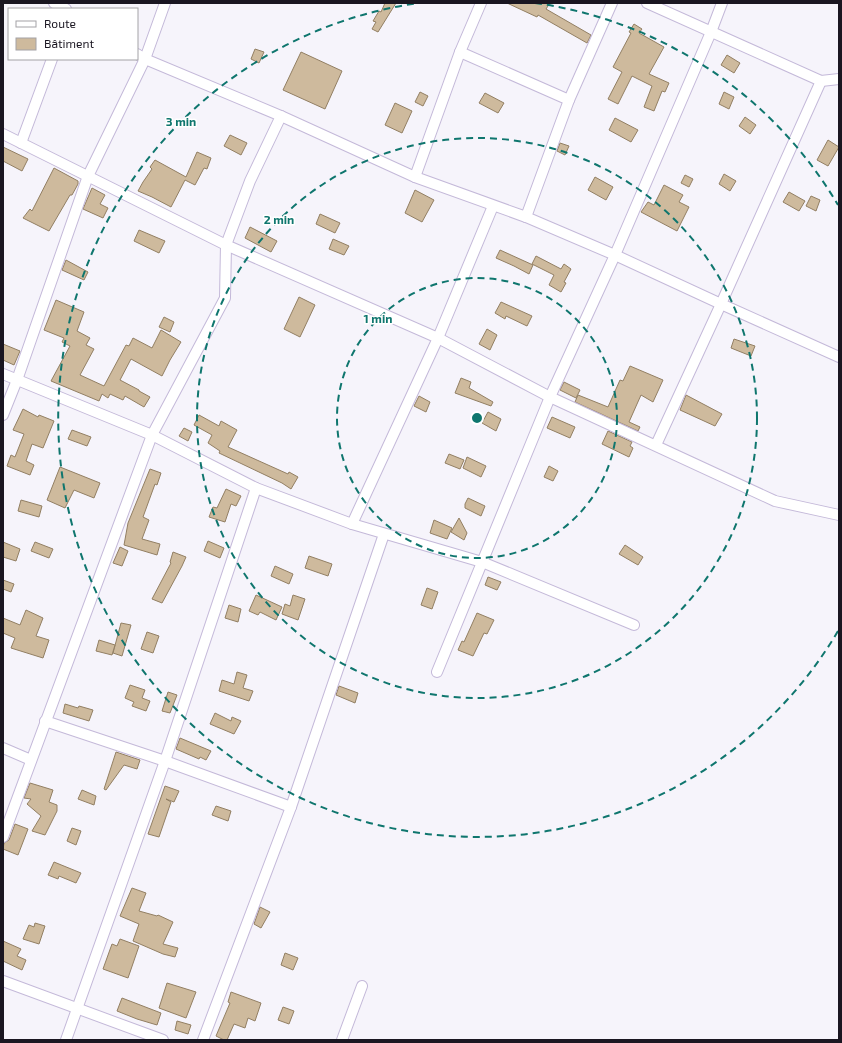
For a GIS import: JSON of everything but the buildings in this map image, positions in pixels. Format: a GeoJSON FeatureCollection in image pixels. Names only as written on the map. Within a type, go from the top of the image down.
{"type":"FeatureCollection","features":[{"type":"Feature","properties":{"kind":"street"},"geometry":{"type":"LineString","coordinates":[[54,3],[64,8]]}},
{"type":"Feature","properties":{"kind":"street"},"geometry":{"type":"LineString","coordinates":[[3,415],[17,380],[88,176],[165,3]]}},
{"type":"Feature","properties":{"kind":"street"},"geometry":{"type":"LineString","coordinates":[[415,177],[460,52],[481,3]]}},
{"type":"Feature","properties":{"kind":"street"},"geometry":{"type":"LineString","coordinates":[[526,217],[570,100],[612,3]]}},
{"type":"Feature","properties":{"kind":"street"},"geometry":{"type":"LineString","coordinates":[[647,3],[821,81],[839,79]]}},
{"type":"Feature","properties":{"kind":"street"},"geometry":{"type":"LineString","coordinates":[[437,672],[550,397],[615,255],[711,32],[722,3]]}},
{"type":"Feature","properties":{"kind":"street"},"geometry":{"type":"LineString","coordinates":[[460,52],[570,100]]}},
{"type":"Feature","properties":{"kind":"street"},"geometry":{"type":"LineString","coordinates":[[141,56],[281,116],[415,177],[526,217],[615,255],[839,357]]}},
{"type":"Feature","properties":{"kind":"street"},"geometry":{"type":"LineString","coordinates":[[21,143],[52,60]]}},
{"type":"Feature","properties":{"kind":"street"},"geometry":{"type":"LineString","coordinates":[[656,445],[821,81]]}},
{"type":"Feature","properties":{"kind":"street"},"geometry":{"type":"LineString","coordinates":[[3,837],[152,435],[225,298],[226,245],[250,181],[281,116]]}},
{"type":"Feature","properties":{"kind":"street"},"geometry":{"type":"LineString","coordinates":[[3,134],[226,245],[438,338],[550,397],[775,501],[839,515]]}},
{"type":"Feature","properties":{"kind":"street"},"geometry":{"type":"LineString","coordinates":[[352,524],[438,338],[493,206]]}},
{"type":"Feature","properties":{"kind":"street"},"geometry":{"type":"LineString","coordinates":[[3,374],[152,435],[256,488],[352,524],[482,562],[634,625]]}},
{"type":"Feature","properties":{"kind":"street"},"geometry":{"type":"LineString","coordinates":[[66,1040],[165,762],[256,488]]}},
{"type":"Feature","properties":{"kind":"street"},"geometry":{"type":"LineString","coordinates":[[202,1040],[291,807],[384,534]]}},
{"type":"Feature","properties":{"kind":"street"},"geometry":{"type":"LineString","coordinates":[[45,721],[291,807]]}},
{"type":"Feature","properties":{"kind":"street"},"geometry":{"type":"LineString","coordinates":[[3,748],[31,760]]}},
{"type":"Feature","properties":{"kind":"street"},"geometry":{"type":"LineString","coordinates":[[3,981],[163,1040]]}},
{"type":"Feature","properties":{"kind":"street"},"geometry":{"type":"LineString","coordinates":[[342,1040],[362,986]]}}]}
